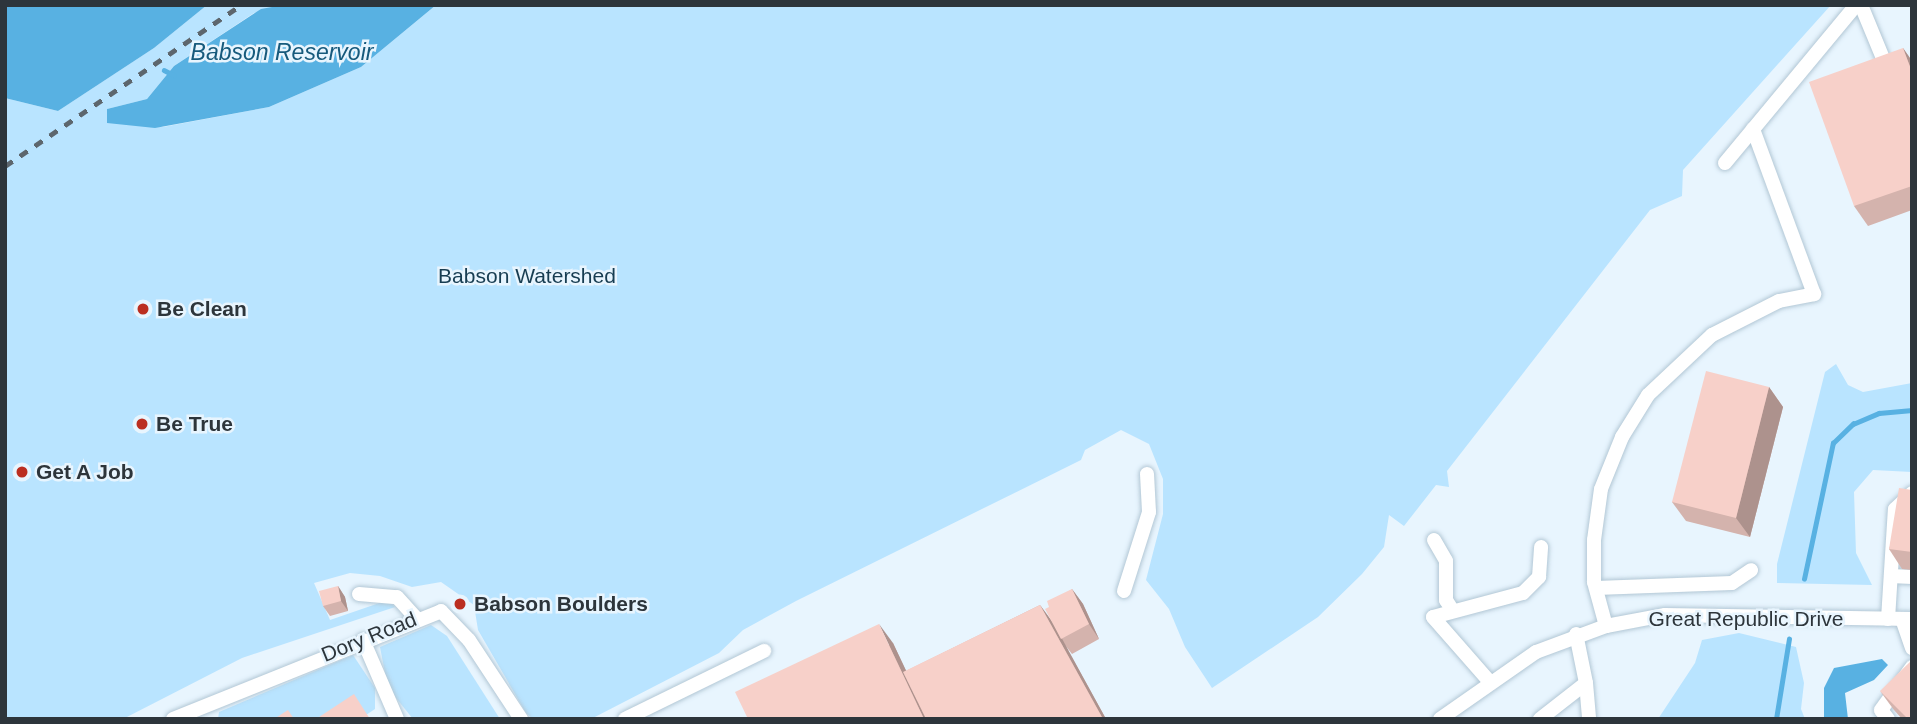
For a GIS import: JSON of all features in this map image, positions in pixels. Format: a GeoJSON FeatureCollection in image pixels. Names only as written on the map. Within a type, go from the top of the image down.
{"type":"FeatureCollection","features":[{"type":"Feature","properties":{"kind":"street"},"geometry":{"type":"LineString","coordinates":[[1725,163],[1856,5]]}},
{"type":"Feature","properties":{"kind":"street"},"geometry":{"type":"LineString","coordinates":[[1861,5],[1891,78]]}},
{"type":"Feature","properties":{"kind":"street"},"geometry":{"type":"LineString","coordinates":[[1606,626],[1596,588],[1594,540],[1601,489],[1622,437],[1648,395],[1712,335],[1779,301],[1814,294],[1753,129]]}},
{"type":"Feature","properties":{"kind":"street"},"geometry":{"type":"LineString","coordinates":[[1124,591],[1149,512],[1147,474]]}},
{"type":"Feature","properties":{"kind":"street"},"geometry":{"type":"LineString","coordinates":[[1912,493],[1895,509],[1891,576],[1900,619],[1912,648]]}},
{"type":"Feature","properties":{"kind":"street"},"geometry":{"type":"LineString","coordinates":[[1434,540],[1446,561],[1446,600],[1451,608]]}},
{"type":"Feature","properties":{"kind":"street"},"geometry":{"type":"LineString","coordinates":[[1489,681],[1433,617],[1451,608],[1523,593],[1539,576],[1541,547]]}},
{"type":"Feature","properties":{"kind":"street"},"geometry":{"type":"LineString","coordinates":[[1596,588],[1732,583],[1751,570]]}},
{"type":"Feature","properties":{"kind":"street"},"geometry":{"type":"LineString","coordinates":[[1891,576],[1912,577]]}},
{"type":"Feature","properties":{"kind":"street"},"geometry":{"type":"LineString","coordinates":[[359,594],[385,593],[397,597],[416,618]]}},
{"type":"Feature","properties":{"kind":"street","name":"Dory Road"},"geometry":{"type":"LineString","coordinates":[[175,718],[416,618],[441,611],[451,617],[521,719]]}},
{"type":"Feature","properties":{"kind":"street","name":"Great Republic Drive"},"geometry":{"type":"LineString","coordinates":[[1440,719],[1489,681],[1536,652],[1606,626],[1665,615],[1900,619]]}},
{"type":"Feature","properties":{"kind":"street"},"geometry":{"type":"LineString","coordinates":[[1576,635],[1586,683],[1589,719]]}},
{"type":"Feature","properties":{"kind":"street"},"geometry":{"type":"LineString","coordinates":[[363,640],[397,719]]}},
{"type":"Feature","properties":{"kind":"street"},"geometry":{"type":"LineString","coordinates":[[625,719],[764,652]]}},
{"type":"Feature","properties":{"kind":"street"},"geometry":{"type":"LineString","coordinates":[[1888,719],[1881,710],[1912,667]]}},
{"type":"Feature","properties":{"kind":"street"},"geometry":{"type":"LineString","coordinates":[[1540,719],[1586,683]]}},
{"type":"Feature","properties":{"kind":"green space","name":"Babson Watershed"},"geometry":{"type":"Polygon","coordinates":[[[207,5],[283,5],[254,13],[174,66],[147,99],[107,109],[163,127],[269,107],[361,67],[436,5],[1831,5],[1683,170],[1682,196],[1650,210],[1447,471],[1449,487],[1436,485],[1404,526],[1389,515],[1384,547],[1362,574],[1318,617],[1212,688],[1185,647],[1169,609],[1146,580],[1163,514],[1163,479],[1149,444],[1121,430],[1085,450],[1081,460],[796,601],[743,630],[719,653],[591,719],[533,719],[526,713],[478,630],[474,605],[441,582],[412,587],[380,576],[350,573],[314,583],[330,620],[388,600],[395,607],[242,658],[123,719],[5,719],[5,98],[58,111],[154,48],[207,5]]]}},
{"type":"Feature","properties":{"kind":"green space"},"geometry":{"type":"Polygon","coordinates":[[[1836,364],[1848,385],[1863,392],[1912,383],[1912,472],[1873,470],[1854,492],[1856,553],[1872,585],[1777,583],[1777,564],[1825,372],[1836,364]]]}},
{"type":"Feature","properties":{"kind":"green space"},"geometry":{"type":"Polygon","coordinates":[[[431,625],[447,636],[500,719],[413,719],[388,688],[380,647],[431,625]]]}},
{"type":"Feature","properties":{"kind":"green space"},"geometry":{"type":"Polygon","coordinates":[[[1739,633],[1796,647],[1804,683],[1801,709],[1805,719],[1658,719],[1695,663],[1702,640],[1739,633]]]}},
{"type":"Feature","properties":{"kind":"green space"},"geometry":{"type":"Polygon","coordinates":[[[353,655],[375,688],[375,709],[360,719],[218,719],[219,712],[353,655]]]}},
{"type":"Feature","properties":{"kind":"water","name":"Babson Reservoir"},"geometry":{"type":"Polygon","coordinates":[[[5,5],[207,5],[154,48],[58,111],[5,98],[5,5]]]}},
{"type":"Feature","properties":{"kind":"water","name":"Babson Reservoir"},"geometry":{"type":"Polygon","coordinates":[[[283,5],[436,5],[361,67],[269,107],[155,128],[107,123],[107,109],[147,99],[174,66],[261,9],[283,5]]]}},
{"type":"Feature","properties":{"kind":"water"},"geometry":{"type":"Polygon","coordinates":[[[1882,659],[1888,665],[1874,680],[1845,693],[1848,719],[1824,719],[1824,688],[1834,668],[1882,659]]]}},
{"type":"Feature","properties":{"kind":"building"},"geometry":{"type":"Polygon","coordinates":[[[1903,48],[1912,72],[1912,186],[1854,206],[1809,82],[1903,48]]]}},
{"type":"Feature","properties":{"kind":"building"},"geometry":{"type":"Polygon","coordinates":[[[1706,371],[1769,387],[1736,518],[1672,502],[1706,371]]]}},
{"type":"Feature","properties":{"kind":"building"},"geometry":{"type":"Polygon","coordinates":[[[1899,488],[1912,490],[1912,552],[1889,549],[1899,488]]]}},
{"type":"Feature","properties":{"kind":"building"},"geometry":{"type":"Polygon","coordinates":[[[338,586],[341,601],[323,606],[319,591],[338,586]]]}},
{"type":"Feature","properties":{"kind":"building"},"geometry":{"type":"Polygon","coordinates":[[[1072,589],[1089,624],[1061,639],[1045,609],[1049,607],[1047,601],[1072,589]]]}},
{"type":"Feature","properties":{"kind":"building"},"geometry":{"type":"Polygon","coordinates":[[[1040,605],[1103,719],[926,719],[903,672],[1040,605]]]}},
{"type":"Feature","properties":{"kind":"building"},"geometry":{"type":"Polygon","coordinates":[[[879,624],[924,719],[748,719],[735,692],[879,624]]]}},
{"type":"Feature","properties":{"kind":"building"},"geometry":{"type":"Polygon","coordinates":[[[1912,660],[1912,719],[1908,719],[1880,691],[1912,660]]]}},
{"type":"Feature","properties":{"kind":"building"},"geometry":{"type":"Polygon","coordinates":[[[354,694],[370,719],[316,719],[354,694]]]}},
{"type":"Feature","properties":{"kind":"building"},"geometry":{"type":"Polygon","coordinates":[[[288,710],[294,719],[274,719],[288,710]]]}},
{"type":"Feature","properties":{"kind":"waterway"},"geometry":{"type":"LineString","coordinates":[[164,70],[174,75]]}},
{"type":"Feature","properties":{"kind":"waterway"},"geometry":{"type":"LineString","coordinates":[[1804,579],[1833,443],[1853,424],[1879,413],[1912,410]]}},
{"type":"Feature","properties":{"kind":"waterway"},"geometry":{"type":"LineString","coordinates":[[1776,719],[1789,639]]}},
{"type":"Feature","properties":{"kind":"railway"},"geometry":{"type":"LineString","coordinates":[[5,166],[241,5]]}},
{"type":"Feature","properties":{"kind":"place","name":"Be Clean"},"geometry":{"type":"Point","coordinates":[143,309]}},
{"type":"Feature","properties":{"kind":"place","name":"Be True"},"geometry":{"type":"Point","coordinates":[142,424]}},
{"type":"Feature","properties":{"kind":"place","name":"Get A Job"},"geometry":{"type":"Point","coordinates":[22,472]}},
{"type":"Feature","properties":{"kind":"place","name":"Babson Boulders"},"geometry":{"type":"Point","coordinates":[460,604]}}]}
